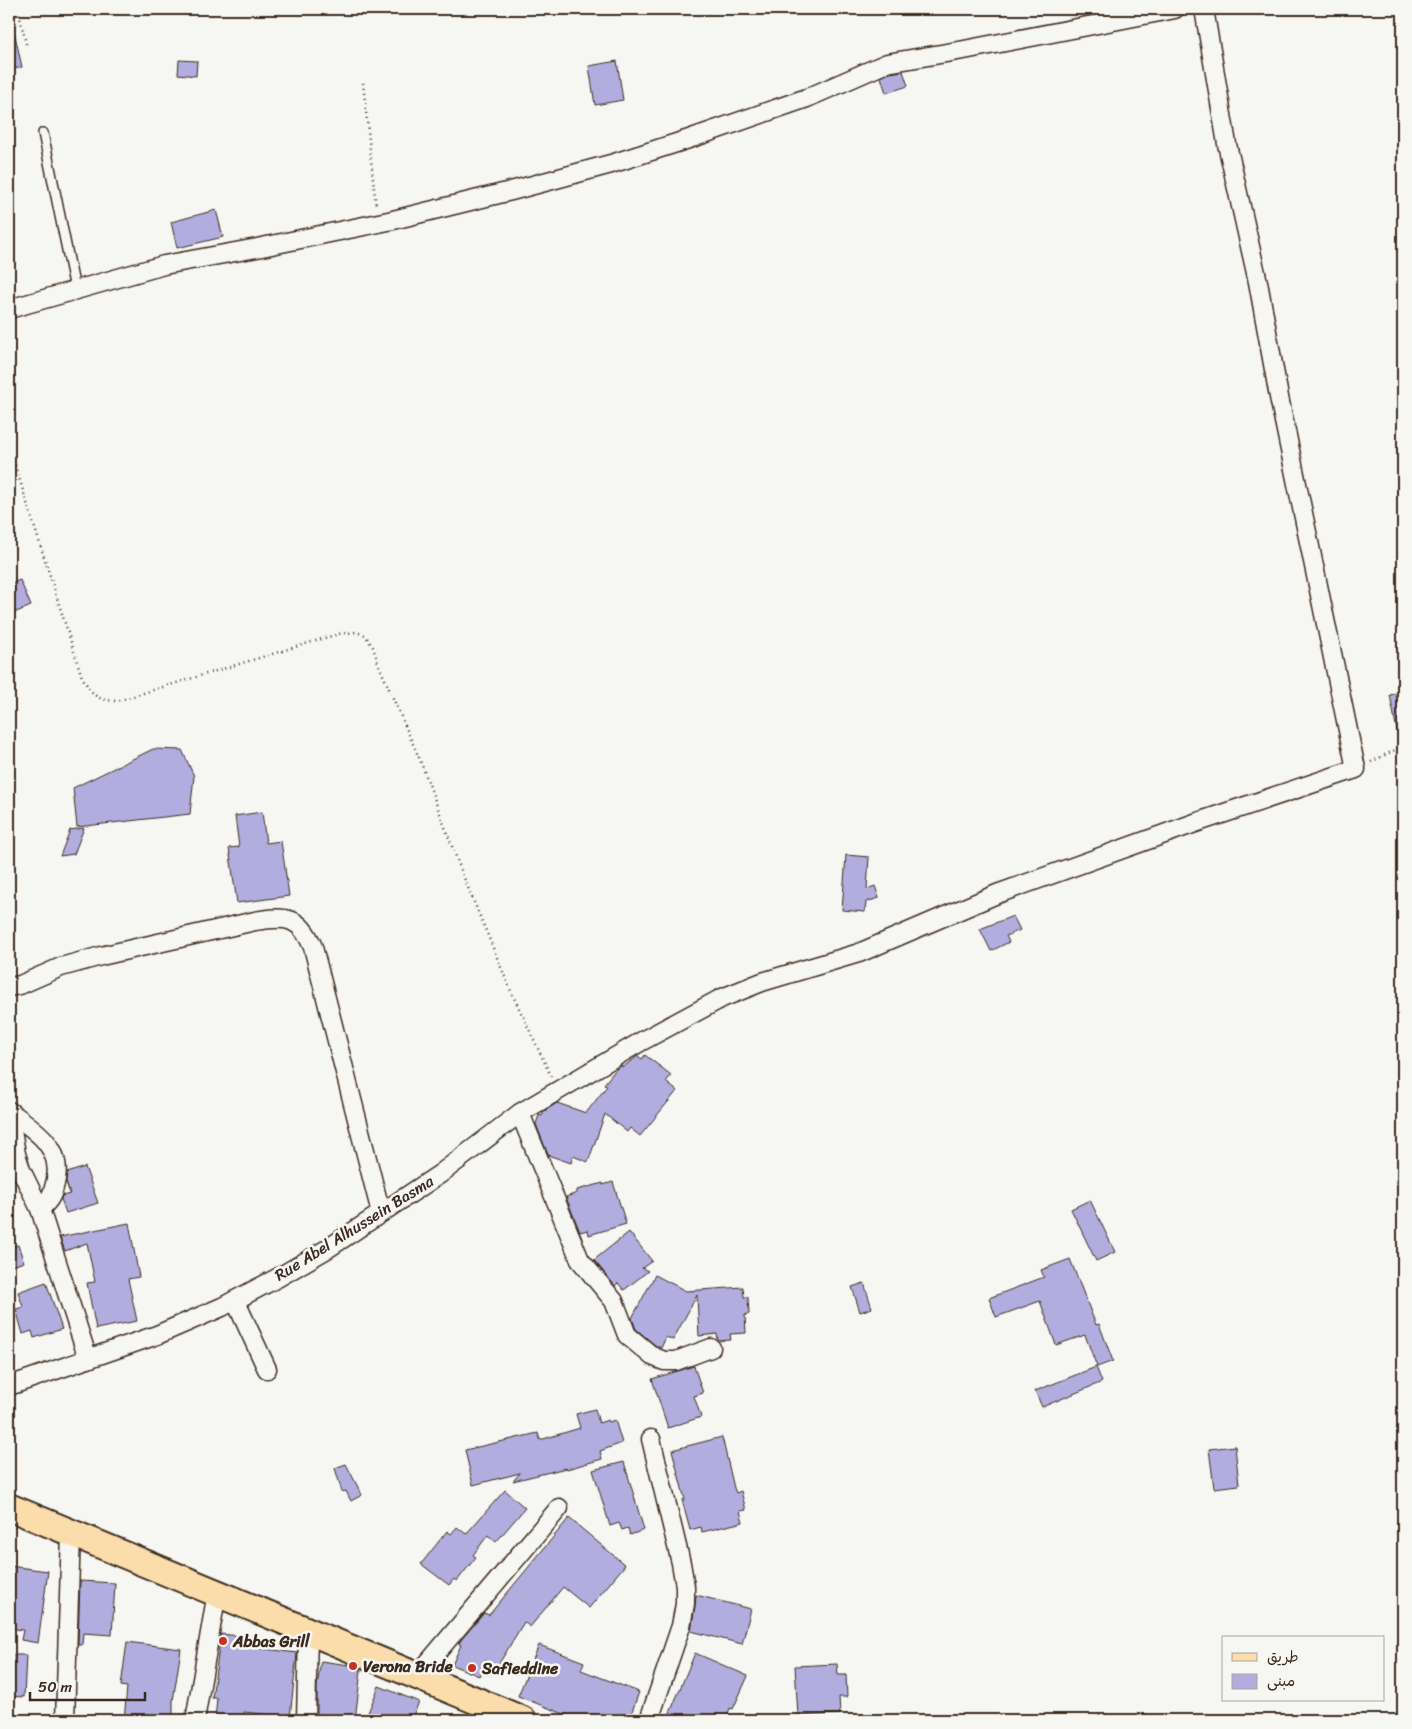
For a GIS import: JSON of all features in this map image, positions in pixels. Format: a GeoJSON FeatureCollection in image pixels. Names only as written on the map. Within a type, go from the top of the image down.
{"type":"FeatureCollection","features":[{"type":"Feature","properties":{"kind":"main road"},"geometry":{"type":"LineString","coordinates":[[9,1507],[216,1592],[308,1633],[523,1720]]}},
{"type":"Feature","properties":{"kind":"street"},"geometry":{"type":"LineString","coordinates":[[9,309],[164,265],[378,223],[511,192],[611,164],[807,98],[887,63],[1174,9]]}},
{"type":"Feature","properties":{"kind":"street"},"geometry":{"type":"LineString","coordinates":[[1204,9],[1228,144],[1258,282],[1278,397],[1356,769]]}},
{"type":"Feature","properties":{"kind":"street","name":"Rue Abel Alhussein Basma"},"geometry":{"type":"LineString","coordinates":[[9,1386],[157,1335],[235,1300],[327,1249],[382,1213],[440,1174],[520,1113],[658,1032],[722,998],[744,989],[859,953],[997,894],[1195,823],[1356,769]]}},
{"type":"Feature","properties":{"kind":"street"},"geometry":{"type":"LineString","coordinates":[[12,990],[61,967],[255,920],[288,919],[299,924],[307,933],[314,947],[382,1213]]}},
{"type":"Feature","properties":{"kind":"street"},"geometry":{"type":"LineString","coordinates":[[9,1111],[41,1135],[49,1144],[56,1158],[57,1171],[51,1198],[40,1209]]}},
{"type":"Feature","properties":{"kind":"street"},"geometry":{"type":"LineString","coordinates":[[9,1111],[16,1154],[21,1170],[40,1209],[88,1359]]}},
{"type":"Feature","properties":{"kind":"street"},"geometry":{"type":"LineString","coordinates":[[520,1113],[580,1260],[614,1301],[627,1335],[652,1356],[664,1360],[676,1360],[711,1348]]}},
{"type":"Feature","properties":{"kind":"street"},"geometry":{"type":"LineString","coordinates":[[235,1300],[267,1369]]}},
{"type":"Feature","properties":{"kind":"street"},"geometry":{"type":"LineString","coordinates":[[649,1720],[681,1626],[685,1604],[685,1586],[681,1563],[651,1439]]}},
{"type":"Feature","properties":{"kind":"street"},"geometry":{"type":"LineString","coordinates":[[416,1677],[560,1508]]}},
{"type":"Feature","properties":{"kind":"street"},"geometry":{"type":"LineString","coordinates":[[65,1720],[71,1533]]}},
{"type":"Feature","properties":{"kind":"street"},"geometry":{"type":"LineString","coordinates":[[195,1720],[216,1592]]}},
{"type":"Feature","properties":{"kind":"street"},"geometry":{"type":"LineString","coordinates":[[306,1720],[308,1633]]}},
{"type":"Feature","properties":{"kind":"lane"},"geometry":{"type":"LineString","coordinates":[[43,133],[75,289]]}},
{"type":"Feature","properties":{"kind":"path"},"geometry":{"type":"LineString","coordinates":[[18,9],[27,48]]}},
{"type":"Feature","properties":{"kind":"path"},"geometry":{"type":"LineString","coordinates":[[363,83],[378,223]]}},
{"type":"Feature","properties":{"kind":"path"},"geometry":{"type":"LineString","coordinates":[[9,446],[82,677],[92,694],[102,700],[117,701],[125,699],[338,634],[356,632],[365,635],[373,647],[380,668],[420,760],[462,873],[510,989],[558,1090]]}},
{"type":"Feature","properties":{"kind":"path"},"geometry":{"type":"LineString","coordinates":[[1356,769],[1403,746]]}},
{"type":"Feature","properties":{"kind":"building"},"geometry":{"type":"Polygon","coordinates":[[[14,31],[22,67],[9,70],[9,32],[14,31]]]}},
{"type":"Feature","properties":{"kind":"building"},"geometry":{"type":"Polygon","coordinates":[[[179,60],[197,61],[196,76],[178,74],[179,60]]]}},
{"type":"Feature","properties":{"kind":"building"},"geometry":{"type":"Polygon","coordinates":[[[617,61],[623,100],[595,105],[589,66],[617,61]]]}},
{"type":"Feature","properties":{"kind":"building"},"geometry":{"type":"Polygon","coordinates":[[[903,71],[908,86],[886,93],[881,77],[903,71]]]}},
{"type":"Feature","properties":{"kind":"building"},"geometry":{"type":"Polygon","coordinates":[[[216,210],[223,237],[177,248],[171,222],[216,210]]]}},
{"type":"Feature","properties":{"kind":"building"},"geometry":{"type":"Polygon","coordinates":[[[20,580],[31,606],[9,615],[9,584],[20,580]]]}},
{"type":"Feature","properties":{"kind":"building"},"geometry":{"type":"Polygon","coordinates":[[[1403,692],[1403,730],[1397,731],[1390,695],[1403,692]]]}},
{"type":"Feature","properties":{"kind":"building"},"geometry":{"type":"Polygon","coordinates":[[[153,749],[182,750],[194,776],[190,814],[77,827],[73,788],[153,749]]]}},
{"type":"Feature","properties":{"kind":"building"},"geometry":{"type":"Polygon","coordinates":[[[262,812],[266,843],[281,841],[289,896],[237,903],[229,848],[239,847],[235,816],[262,812]]]}},
{"type":"Feature","properties":{"kind":"building"},"geometry":{"type":"Polygon","coordinates":[[[84,828],[74,854],[60,856],[70,830],[84,828]]]}},
{"type":"Feature","properties":{"kind":"building"},"geometry":{"type":"Polygon","coordinates":[[[846,855],[869,857],[867,889],[875,886],[879,898],[866,902],[865,912],[842,910],[846,855]]]}},
{"type":"Feature","properties":{"kind":"building"},"geometry":{"type":"Polygon","coordinates":[[[1013,916],[1020,930],[1006,936],[1009,942],[991,951],[980,929],[1013,916]]]}},
{"type":"Feature","properties":{"kind":"building"},"geometry":{"type":"Polygon","coordinates":[[[645,1055],[671,1075],[666,1082],[677,1091],[640,1136],[630,1128],[627,1132],[605,1114],[588,1162],[573,1156],[571,1163],[548,1155],[536,1124],[539,1115],[542,1116],[543,1112],[557,1103],[586,1113],[607,1086],[604,1084],[616,1069],[621,1066],[623,1067],[638,1056],[642,1059],[645,1055]]]}},
{"type":"Feature","properties":{"kind":"building"},"geometry":{"type":"Polygon","coordinates":[[[85,1167],[98,1203],[66,1213],[61,1199],[62,1196],[70,1194],[66,1182],[67,1173],[85,1167]]]}},
{"type":"Feature","properties":{"kind":"building"},"geometry":{"type":"Polygon","coordinates":[[[613,1182],[626,1224],[589,1235],[588,1230],[580,1232],[566,1197],[577,1193],[577,1190],[613,1182]]]}},
{"type":"Feature","properties":{"kind":"building"},"geometry":{"type":"Polygon","coordinates":[[[1090,1200],[1115,1252],[1096,1261],[1071,1209],[1090,1200]]]}},
{"type":"Feature","properties":{"kind":"building"},"geometry":{"type":"Polygon","coordinates":[[[129,1223],[139,1277],[128,1279],[137,1321],[96,1329],[87,1283],[95,1282],[87,1243],[65,1251],[60,1237],[129,1223]]]}},
{"type":"Feature","properties":{"kind":"building"},"geometry":{"type":"Polygon","coordinates":[[[629,1232],[652,1261],[642,1268],[648,1271],[624,1290],[618,1283],[615,1286],[594,1260],[629,1232]]]}},
{"type":"Feature","properties":{"kind":"building"},"geometry":{"type":"Polygon","coordinates":[[[18,1245],[24,1262],[9,1267],[9,1247],[18,1245]]]}},
{"type":"Feature","properties":{"kind":"building"},"geometry":{"type":"Polygon","coordinates":[[[1070,1259],[1096,1325],[1099,1324],[1113,1361],[1097,1367],[1085,1335],[1056,1345],[1040,1301],[996,1317],[989,1298],[1044,1277],[1041,1270],[1070,1259]]]}},
{"type":"Feature","properties":{"kind":"building"},"geometry":{"type":"Polygon","coordinates":[[[655,1275],[686,1291],[743,1287],[744,1297],[748,1297],[749,1314],[745,1315],[746,1333],[730,1334],[731,1340],[718,1341],[717,1334],[699,1336],[697,1295],[673,1340],[666,1337],[661,1348],[655,1345],[636,1329],[632,1318],[655,1275]]]}},
{"type":"Feature","properties":{"kind":"building"},"geometry":{"type":"Polygon","coordinates":[[[46,1282],[62,1329],[34,1338],[32,1331],[23,1334],[16,1309],[23,1307],[18,1292],[46,1282]]]}},
{"type":"Feature","properties":{"kind":"building"},"geometry":{"type":"Polygon","coordinates":[[[864,1283],[872,1308],[860,1312],[852,1287],[864,1283]]]}},
{"type":"Feature","properties":{"kind":"building"},"geometry":{"type":"Polygon","coordinates":[[[694,1366],[703,1393],[694,1396],[701,1417],[668,1428],[652,1379],[694,1366]]]}},
{"type":"Feature","properties":{"kind":"building"},"geometry":{"type":"Polygon","coordinates":[[[1096,1367],[1102,1382],[1042,1407],[1035,1391],[1096,1367]]]}},
{"type":"Feature","properties":{"kind":"building"},"geometry":{"type":"Polygon","coordinates":[[[595,1409],[599,1423],[615,1420],[622,1443],[600,1451],[602,1459],[513,1481],[520,1473],[473,1485],[465,1450],[538,1433],[540,1440],[580,1428],[576,1414],[595,1409]]]}},
{"type":"Feature","properties":{"kind":"building"},"geometry":{"type":"Polygon","coordinates":[[[722,1437],[734,1488],[736,1493],[741,1491],[746,1510],[740,1511],[743,1522],[702,1532],[701,1527],[690,1530],[682,1500],[685,1500],[672,1450],[722,1437]]]}},
{"type":"Feature","properties":{"kind":"building"},"geometry":{"type":"Polygon","coordinates":[[[1235,1446],[1239,1485],[1214,1488],[1209,1449],[1235,1446]]]}},
{"type":"Feature","properties":{"kind":"building"},"geometry":{"type":"Polygon","coordinates":[[[624,1462],[644,1530],[630,1535],[628,1528],[622,1530],[619,1523],[610,1526],[593,1470],[624,1462]]]}},
{"type":"Feature","properties":{"kind":"building"},"geometry":{"type":"Polygon","coordinates":[[[346,1464],[362,1495],[351,1501],[346,1491],[342,1492],[335,1468],[346,1464]]]}},
{"type":"Feature","properties":{"kind":"building"},"geometry":{"type":"Polygon","coordinates":[[[505,1490],[525,1508],[496,1542],[488,1535],[473,1555],[476,1557],[457,1581],[454,1579],[449,1585],[421,1564],[447,1531],[451,1534],[457,1527],[466,1534],[505,1490]]]}},
{"type":"Feature","properties":{"kind":"building"},"geometry":{"type":"Polygon","coordinates":[[[569,1518],[625,1565],[589,1608],[563,1587],[530,1627],[524,1622],[497,1667],[485,1660],[479,1676],[452,1665],[461,1645],[459,1644],[461,1640],[484,1613],[489,1615],[569,1518]]]}},
{"type":"Feature","properties":{"kind":"building"},"geometry":{"type":"Polygon","coordinates":[[[9,1566],[48,1571],[38,1643],[21,1640],[23,1630],[9,1628],[9,1566]]]}},
{"type":"Feature","properties":{"kind":"building"},"geometry":{"type":"Polygon","coordinates":[[[80,1581],[115,1583],[112,1635],[83,1633],[82,1645],[78,1645],[80,1581]]]}},
{"type":"Feature","properties":{"kind":"building"},"geometry":{"type":"Polygon","coordinates":[[[696,1595],[751,1609],[742,1644],[691,1631],[696,1595]]]}},
{"type":"Feature","properties":{"kind":"building"},"geometry":{"type":"Polygon","coordinates":[[[221,1634],[258,1638],[257,1648],[297,1653],[290,1717],[244,1712],[244,1720],[215,1720],[217,1698],[212,1698],[221,1634]]]}},
{"type":"Feature","properties":{"kind":"building"},"geometry":{"type":"Polygon","coordinates":[[[127,1642],[181,1649],[173,1701],[173,1720],[124,1720],[127,1687],[121,1686],[127,1642]]]}},
{"type":"Feature","properties":{"kind":"building"},"geometry":{"type":"Polygon","coordinates":[[[539,1645],[584,1662],[581,1670],[639,1692],[629,1720],[579,1720],[518,1696],[539,1645]]]}},
{"type":"Feature","properties":{"kind":"building"},"geometry":{"type":"Polygon","coordinates":[[[695,1653],[748,1676],[733,1709],[730,1708],[726,1720],[667,1720],[695,1653]]]}},
{"type":"Feature","properties":{"kind":"building"},"geometry":{"type":"Polygon","coordinates":[[[9,1655],[26,1655],[24,1697],[9,1696],[9,1655]]]}},
{"type":"Feature","properties":{"kind":"building"},"geometry":{"type":"Polygon","coordinates":[[[321,1661],[349,1665],[361,1670],[355,1720],[317,1720],[317,1686],[321,1661]]]}},
{"type":"Feature","properties":{"kind":"building"},"geometry":{"type":"Polygon","coordinates":[[[837,1664],[838,1675],[846,1675],[847,1697],[839,1697],[840,1714],[798,1716],[795,1666],[837,1664]]]}},
{"type":"Feature","properties":{"kind":"building"},"geometry":{"type":"Polygon","coordinates":[[[379,1686],[419,1702],[411,1720],[365,1720],[379,1686]]]}},
{"type":"Feature","properties":{"kind":"place","name":"Abbas Grill"},"geometry":{"type":"Point","coordinates":[223,1641]}},
{"type":"Feature","properties":{"kind":"place","name":"Verona Bride"},"geometry":{"type":"Point","coordinates":[353,1666]}},
{"type":"Feature","properties":{"kind":"place","name":"Safieddine"},"geometry":{"type":"Point","coordinates":[472,1668]}}]}
